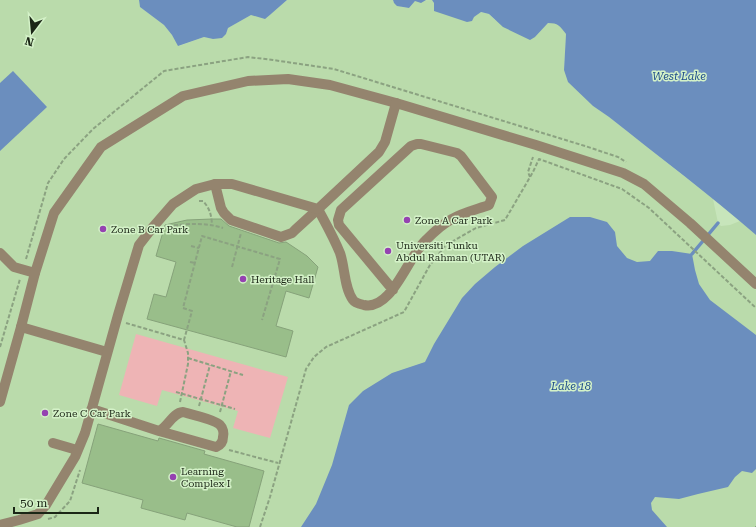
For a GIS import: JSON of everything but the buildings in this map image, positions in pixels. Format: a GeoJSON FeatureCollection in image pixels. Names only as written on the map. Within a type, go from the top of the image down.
{"type":"FeatureCollection","features":[{"type":"Feature","properties":{"kind":"street"},"geometry":{"type":"LineString","coordinates":[[0,402],[35,273],[54,213],[101,147],[183,96],[248,81],[288,79],[330,85],[396,103],[623,172],[644,184],[690,223],[756,284]]}},
{"type":"Feature","properties":{"kind":"street"},"geometry":{"type":"LineString","coordinates":[[215,184],[221,208],[227,217],[236,222],[281,237],[292,233],[379,152],[385,142],[396,103]]}},
{"type":"Feature","properties":{"kind":"street"},"geometry":{"type":"LineString","coordinates":[[0,525],[38,514],[46,505],[75,457],[84,433],[107,352],[140,246],[153,227],[173,204],[196,189],[215,184],[232,184],[318,209],[340,254],[349,294],[354,302],[365,305],[376,304],[393,290],[424,241],[452,219],[489,205],[492,197],[461,156],[457,153],[421,144],[411,146],[341,210],[338,220],[339,225],[393,290]]}},
{"type":"Feature","properties":{"kind":"street"},"geometry":{"type":"LineString","coordinates":[[0,253],[14,267],[35,273]]}},
{"type":"Feature","properties":{"kind":"street"},"geometry":{"type":"LineString","coordinates":[[21,327],[107,352]]}},
{"type":"Feature","properties":{"kind":"street"},"geometry":{"type":"LineString","coordinates":[[91,410],[159,431],[216,447],[220,446],[223,439],[223,432],[217,422],[183,412],[176,414],[164,428],[159,431]]}},
{"type":"Feature","properties":{"kind":"street"},"geometry":{"type":"LineString","coordinates":[[53,443],[78,450]]}},
{"type":"Feature","properties":{"kind":"path"},"geometry":{"type":"LineString","coordinates":[[0,346],[48,183],[64,159],[94,129],[164,71],[248,58],[334,69],[585,146],[618,157],[629,165]]}},
{"type":"Feature","properties":{"kind":"path"},"geometry":{"type":"LineString","coordinates":[[530,177],[528,172],[533,158]]}},
{"type":"Feature","properties":{"kind":"path"},"geometry":{"type":"LineString","coordinates":[[260,527],[270,497],[278,463],[306,369],[314,357],[326,347],[404,312],[430,265],[446,245],[476,228],[505,220],[539,159],[622,189],[649,208],[756,308]]}},
{"type":"Feature","properties":{"kind":"path"},"geometry":{"type":"LineString","coordinates":[[194,204],[201,200],[204,202],[211,214],[212,224]]}},
{"type":"Feature","properties":{"kind":"path"},"geometry":{"type":"LineString","coordinates":[[167,226],[212,224],[226,229]]}},
{"type":"Feature","properties":{"kind":"path"},"geometry":{"type":"LineString","coordinates":[[187,330],[192,311],[183,308],[202,236],[280,259],[262,320]]}},
{"type":"Feature","properties":{"kind":"path"},"geometry":{"type":"LineString","coordinates":[[191,246],[199,248]]}},
{"type":"Feature","properties":{"kind":"path"},"geometry":{"type":"LineString","coordinates":[[232,267],[238,246]]}},
{"type":"Feature","properties":{"kind":"path"},"geometry":{"type":"LineString","coordinates":[[190,262],[195,263]]}},
{"type":"Feature","properties":{"kind":"path"},"geometry":{"type":"LineString","coordinates":[[126,323],[128,319]]}},
{"type":"Feature","properties":{"kind":"path"},"geometry":{"type":"LineString","coordinates":[[176,414],[188,364],[188,353],[184,340]]}},
{"type":"Feature","properties":{"kind":"path"},"geometry":{"type":"LineString","coordinates":[[188,358],[243,375]]}},
{"type":"Feature","properties":{"kind":"path"},"geometry":{"type":"LineString","coordinates":[[201,399],[210,365]]}},
{"type":"Feature","properties":{"kind":"path"},"geometry":{"type":"LineString","coordinates":[[222,405],[231,371]]}},
{"type":"Feature","properties":{"kind":"path"},"geometry":{"type":"LineString","coordinates":[[176,392],[235,409]]}},
{"type":"Feature","properties":{"kind":"path"},"geometry":{"type":"LineString","coordinates":[[216,447],[278,463]]}},
{"type":"Feature","properties":{"kind":"shaded area","name":"Universiti Tunku Abdul Rahman (UTAR)"},"geometry":{"type":"Polygon","coordinates":[[[0,0],[139,0],[140,7],[164,25],[179,46],[204,37],[213,39],[226,34],[228,28],[251,15],[271,14],[287,0],[393,0],[394,3],[402,7],[409,8],[415,1],[432,0],[434,3],[474,17],[480,12],[489,14],[495,20],[535,37],[548,23],[556,23],[566,34],[564,70],[581,94],[593,106],[713,199],[718,223],[721,226],[730,225],[740,221],[756,235],[756,527],[0,527],[0,0]]]}},
{"type":"Feature","properties":{"kind":"shaded area"},"geometry":{"type":"Polygon","coordinates":[[[136,334],[288,377],[270,438],[233,428],[238,411],[162,390],[157,406],[119,395],[136,334]]]}},
{"type":"Feature","properties":{"kind":"water"},"geometry":{"type":"Polygon","coordinates":[[[139,0],[287,0],[265,19],[251,15],[228,28],[226,34],[222,38],[213,39],[204,37],[178,46],[164,25],[140,7],[139,0]]]}},
{"type":"Feature","properties":{"kind":"water"},"geometry":{"type":"Polygon","coordinates":[[[393,0],[426,0],[421,3],[415,1],[409,8],[397,6],[393,0]]]}},
{"type":"Feature","properties":{"kind":"water","name":"West Lake"},"geometry":{"type":"Polygon","coordinates":[[[432,0],[756,0],[756,235],[683,175],[593,106],[568,82],[564,70],[566,34],[558,26],[548,23],[535,37],[530,40],[503,27],[489,14],[481,12],[474,17],[472,21],[467,22],[434,11],[434,3],[432,0]]]}},
{"type":"Feature","properties":{"kind":"water"},"geometry":{"type":"Polygon","coordinates":[[[13,71],[47,107],[0,151],[0,83],[13,71]]]}},
{"type":"Feature","properties":{"kind":"water","name":"Lake 18"},"geometry":{"type":"Polygon","coordinates":[[[570,217],[590,217],[607,222],[615,232],[617,246],[627,258],[637,262],[650,261],[658,251],[672,251],[692,254],[699,284],[710,300],[756,335],[756,469],[752,473],[742,471],[735,477],[728,487],[679,499],[655,497],[651,503],[652,510],[667,527],[301,527],[316,504],[332,465],[349,405],[363,391],[392,373],[425,362],[434,344],[462,298],[475,284],[523,246],[570,217]]]}},
{"type":"Feature","properties":{"kind":"waterway"},"geometry":{"type":"LineString","coordinates":[[692,254],[718,223]]}},
{"type":"Feature","properties":{"kind":"place","name":"Zone A Car Park"},"geometry":{"type":"Point","coordinates":[407,220]}},
{"type":"Feature","properties":{"kind":"place","name":"Zone B Car Park"},"geometry":{"type":"Point","coordinates":[103,229]}},
{"type":"Feature","properties":{"kind":"place","name":"Universiti Tunku Abdul Rahman (UTAR)"},"geometry":{"type":"Point","coordinates":[388,251]}},
{"type":"Feature","properties":{"kind":"place","name":"Heritage Hall"},"geometry":{"type":"Point","coordinates":[243,279]}},
{"type":"Feature","properties":{"kind":"place","name":"Zone C Car Park"},"geometry":{"type":"Point","coordinates":[45,413]}},
{"type":"Feature","properties":{"kind":"place","name":"Learning Complex I"},"geometry":{"type":"Point","coordinates":[173,477]}}]}
